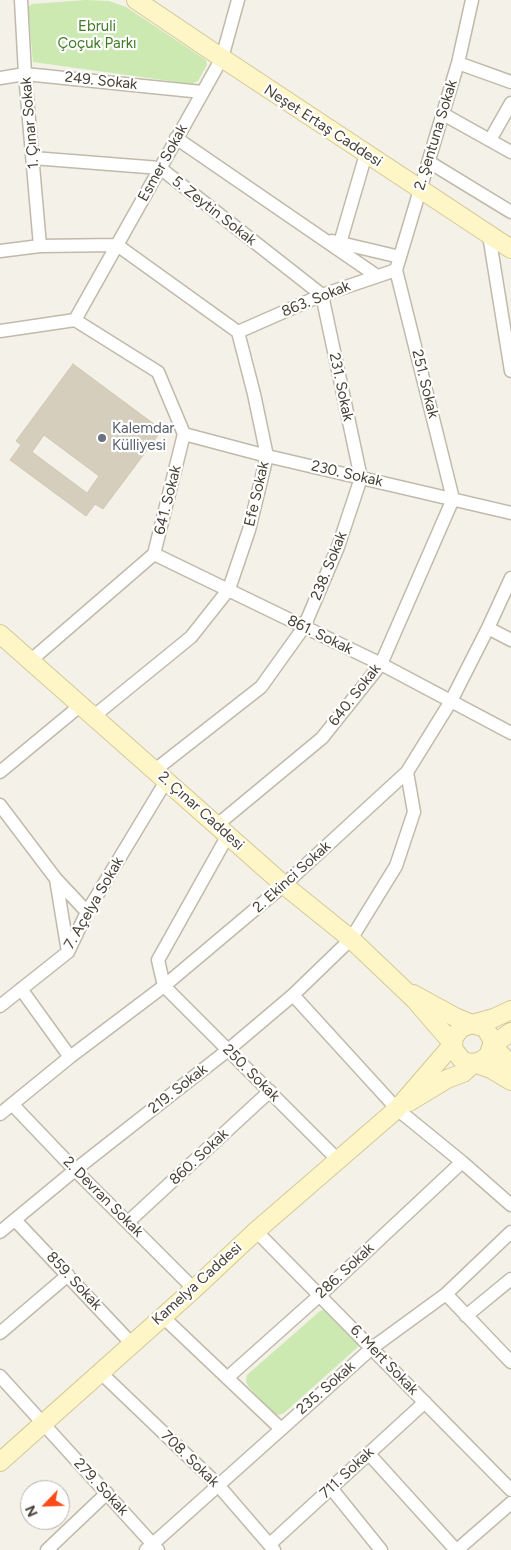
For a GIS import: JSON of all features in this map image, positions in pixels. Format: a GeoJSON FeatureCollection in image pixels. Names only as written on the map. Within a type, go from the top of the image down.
{"type":"FeatureCollection","features":[{"type":"Feature","properties":{"kind":"main road","name":"Neşet Ertaş Caddesi"},"geometry":{"type":"LineString","coordinates":[[136,0],[511,249]]}},
{"type":"Feature","properties":{"kind":"main road","name":"2. Çınar Caddesi"},"geometry":{"type":"LineString","coordinates":[[0,634],[284,884],[351,939],[404,988]]}},
{"type":"Feature","properties":{"kind":"main road"},"geometry":{"type":"LineString","coordinates":[[397,1109],[447,1079],[463,1073],[474,1063],[484,1060],[491,1051],[492,1045],[489,1033],[479,1025],[455,1017],[404,988]]}},
{"type":"Feature","properties":{"kind":"main road"},"geometry":{"type":"LineString","coordinates":[[404,988],[453,1044]]}},
{"type":"Feature","properties":{"kind":"main road"},"geometry":{"type":"LineString","coordinates":[[511,1010],[460,1028],[453,1044],[454,1050],[462,1060],[491,1069],[511,1081]]}},
{"type":"Feature","properties":{"kind":"main road"},"geometry":{"type":"LineString","coordinates":[[492,1045],[511,1032]]}},
{"type":"Feature","properties":{"kind":"main road"},"geometry":{"type":"LineString","coordinates":[[397,1109],[453,1044]]}},
{"type":"Feature","properties":{"kind":"main road"},"geometry":{"type":"LineString","coordinates":[[492,1045],[511,1065]]}},
{"type":"Feature","properties":{"kind":"main road","name":"Kamelya Caddesi"},"geometry":{"type":"LineString","coordinates":[[0,1462],[131,1343],[194,1289],[256,1231],[397,1109]]}},
{"type":"Feature","properties":{"kind":"street","name":"1. Çınar Sokak"},"geometry":{"type":"LineString","coordinates":[[21,0],[25,74],[40,246]]}},
{"type":"Feature","properties":{"kind":"street","name":"Esmer Sokak"},"geometry":{"type":"LineString","coordinates":[[76,320],[222,58],[238,0]]}},
{"type":"Feature","properties":{"kind":"street","name":"2. Şentuna Sokak"},"geometry":{"type":"LineString","coordinates":[[396,270],[458,63],[472,0]]}},
{"type":"Feature","properties":{"kind":"street"},"geometry":{"type":"LineString","coordinates":[[458,63],[511,82]]}},
{"type":"Feature","properties":{"kind":"street","name":"249. Sokak"},"geometry":{"type":"LineString","coordinates":[[0,78],[25,74],[202,92]]}},
{"type":"Feature","properties":{"kind":"street"},"geometry":{"type":"LineString","coordinates":[[490,140],[511,102]]}},
{"type":"Feature","properties":{"kind":"street"},"geometry":{"type":"LineString","coordinates":[[443,114],[511,152]]}},
{"type":"Feature","properties":{"kind":"street"},"geometry":{"type":"LineString","coordinates":[[176,138],[377,276]]}},
{"type":"Feature","properties":{"kind":"street"},"geometry":{"type":"LineString","coordinates":[[340,242],[366,154]]}},
{"type":"Feature","properties":{"kind":"street","name":"5. Zeytin Sokak"},"geometry":{"type":"LineString","coordinates":[[33,158],[160,168],[322,296]]}},
{"type":"Feature","properties":{"kind":"street"},"geometry":{"type":"LineString","coordinates":[[429,162],[511,212]]}},
{"type":"Feature","properties":{"kind":"street"},"geometry":{"type":"LineString","coordinates":[[489,235],[511,371]]}},
{"type":"Feature","properties":{"kind":"street"},"geometry":{"type":"LineString","coordinates":[[320,238],[400,256]]}},
{"type":"Feature","properties":{"kind":"street"},"geometry":{"type":"LineString","coordinates":[[0,251],[40,246],[117,245],[238,332]]}},
{"type":"Feature","properties":{"kind":"street","name":"863. Sokak"},"geometry":{"type":"LineString","coordinates":[[238,332],[322,296],[396,270]]}},
{"type":"Feature","properties":{"kind":"street","name":"251. Sokak"},"geometry":{"type":"LineString","coordinates":[[396,270],[453,499]]}},
{"type":"Feature","properties":{"kind":"street","name":"231. Sokak"},"geometry":{"type":"LineString","coordinates":[[322,296],[361,478]]}},
{"type":"Feature","properties":{"kind":"street"},"geometry":{"type":"LineString","coordinates":[[0,331],[76,320],[158,372],[184,434]]}},
{"type":"Feature","properties":{"kind":"street","name":"Efe Sokak"},"geometry":{"type":"LineString","coordinates":[[94,716],[190,637],[229,589],[249,530],[267,456],[238,332]]}},
{"type":"Feature","properties":{"kind":"street","name":"230. Sokak"},"geometry":{"type":"LineString","coordinates":[[184,434],[267,456],[511,513]]}},
{"type":"Feature","properties":{"kind":"street","name":"641. Sokak"},"geometry":{"type":"LineString","coordinates":[[30,661],[154,554],[184,434]]}},
{"type":"Feature","properties":{"kind":"street","name":"238. Sokak"},"geometry":{"type":"LineString","coordinates":[[160,775],[260,688],[304,627],[338,547],[361,478]]}},
{"type":"Feature","properties":{"kind":"street","name":"640. Sokak"},"geometry":{"type":"LineString","coordinates":[[223,830],[322,738],[380,664],[453,499]]}},
{"type":"Feature","properties":{"kind":"street","name":"861. Sokak"},"geometry":{"type":"LineString","coordinates":[[154,554],[380,664],[511,733]]}},
{"type":"Feature","properties":{"kind":"street","name":"2. Ekinci Sokak"},"geometry":{"type":"LineString","coordinates":[[0,1114],[70,1057],[164,986],[284,884],[407,772],[451,701],[488,628],[508,594],[511,578]]}},
{"type":"Feature","properties":{"kind":"street"},"geometry":{"type":"LineString","coordinates":[[488,628],[511,640]]}},
{"type":"Feature","properties":{"kind":"street"},"geometry":{"type":"LineString","coordinates":[[0,772],[81,704]]}},
{"type":"Feature","properties":{"kind":"street","name":"219. Sokak"},"geometry":{"type":"LineString","coordinates":[[0,1232],[228,1050],[293,995],[351,939],[396,866],[414,812],[407,772]]}},
{"type":"Feature","properties":{"kind":"street","name":"7. Açelya Sokak"},"geometry":{"type":"LineString","coordinates":[[0,1006],[68,952],[87,912],[160,775]]}},
{"type":"Feature","properties":{"kind":"street"},"geometry":{"type":"LineString","coordinates":[[0,805],[56,878],[87,912]]}},
{"type":"Feature","properties":{"kind":"street"},"geometry":{"type":"LineString","coordinates":[[164,986],[158,960],[223,830]]}},
{"type":"Feature","properties":{"kind":"street"},"geometry":{"type":"LineString","coordinates":[[56,878],[68,952]]}},
{"type":"Feature","properties":{"kind":"street","name":"250. Sokak"},"geometry":{"type":"LineString","coordinates":[[164,986],[338,1160]]}},
{"type":"Feature","properties":{"kind":"street"},"geometry":{"type":"LineString","coordinates":[[21,989],[70,1057]]}},
{"type":"Feature","properties":{"kind":"street"},"geometry":{"type":"LineString","coordinates":[[293,995],[397,1109],[511,1205]]}},
{"type":"Feature","properties":{"kind":"street","name":"860. Sokak"},"geometry":{"type":"LineString","coordinates":[[128,1222],[270,1091]]}},
{"type":"Feature","properties":{"kind":"street","name":"2. Devran Sokak"},"geometry":{"type":"LineString","coordinates":[[12,1104],[194,1289]]}},
{"type":"Feature","properties":{"kind":"street","name":"286. Sokak"},"geometry":{"type":"LineString","coordinates":[[227,1378],[320,1295],[462,1162]]}},
{"type":"Feature","properties":{"kind":"street","name":"859. Sokak"},"geometry":{"type":"LineString","coordinates":[[15,1220],[131,1343]]}},
{"type":"Feature","properties":{"kind":"street","name":"6. Mert Sokak"},"geometry":{"type":"LineString","coordinates":[[256,1231],[511,1490]]}},
{"type":"Feature","properties":{"kind":"street","name":"235. Sokak"},"geometry":{"type":"LineString","coordinates":[[152,1548],[280,1428],[372,1348],[446,1294],[511,1232]]}},
{"type":"Feature","properties":{"kind":"street"},"geometry":{"type":"LineString","coordinates":[[0,1333],[68,1275]]}},
{"type":"Feature","properties":{"kind":"street"},"geometry":{"type":"LineString","coordinates":[[466,1316],[511,1280]]}},
{"type":"Feature","properties":{"kind":"street"},"geometry":{"type":"LineString","coordinates":[[446,1294],[511,1362]]}},
{"type":"Feature","properties":{"kind":"street"},"geometry":{"type":"LineString","coordinates":[[162,1316],[280,1428]]}},
{"type":"Feature","properties":{"kind":"street","name":"708. Sokak"},"geometry":{"type":"LineString","coordinates":[[100,1372],[218,1486],[272,1547]]}},
{"type":"Feature","properties":{"kind":"street","name":"279. Sokak"},"geometry":{"type":"LineString","coordinates":[[0,1376],[107,1493],[152,1548]]}},
{"type":"Feature","properties":{"kind":"street","name":"711. Sokak"},"geometry":{"type":"LineString","coordinates":[[272,1547],[331,1488],[424,1402]]}},
{"type":"Feature","properties":{"kind":"street"},"geometry":{"type":"LineString","coordinates":[[368,1454],[457,1550],[511,1503]]}},
{"type":"Feature","properties":{"kind":"street"},"geometry":{"type":"LineString","coordinates":[[331,1488],[381,1550]]}},
{"type":"Feature","properties":{"kind":"street"},"geometry":{"type":"LineString","coordinates":[[47,1550],[107,1493]]}},
{"type":"Feature","properties":{"kind":"green space","name":"Ebruli Çoçuk Parkı"},"geometry":{"type":"Polygon","coordinates":[[[86,0],[109,1],[126,7],[206,60],[207,65],[198,81],[192,84],[33,62],[28,7],[32,4],[86,0]]]}},
{"type":"Feature","properties":{"kind":"green space"},"geometry":{"type":"Polygon","coordinates":[[[327,1309],[357,1339],[359,1346],[284,1413],[279,1415],[273,1413],[248,1386],[246,1381],[247,1375],[320,1311],[327,1309]]]}},
{"type":"Feature","properties":{"kind":"building","name":"Kalemdar Külliyesi"},"geometry":{"type":"Polygon","coordinates":[[[73,364],[162,430],[103,509],[95,504],[86,516],[10,460],[21,445],[16,441],[73,364]],[[44,435],[32,452],[87,493],[99,476],[44,435]]]}},
{"type":"Feature","properties":{"kind":"place","name":"Kalemdar Külliyesi"},"geometry":{"type":"Point","coordinates":[102,438]}}]}
